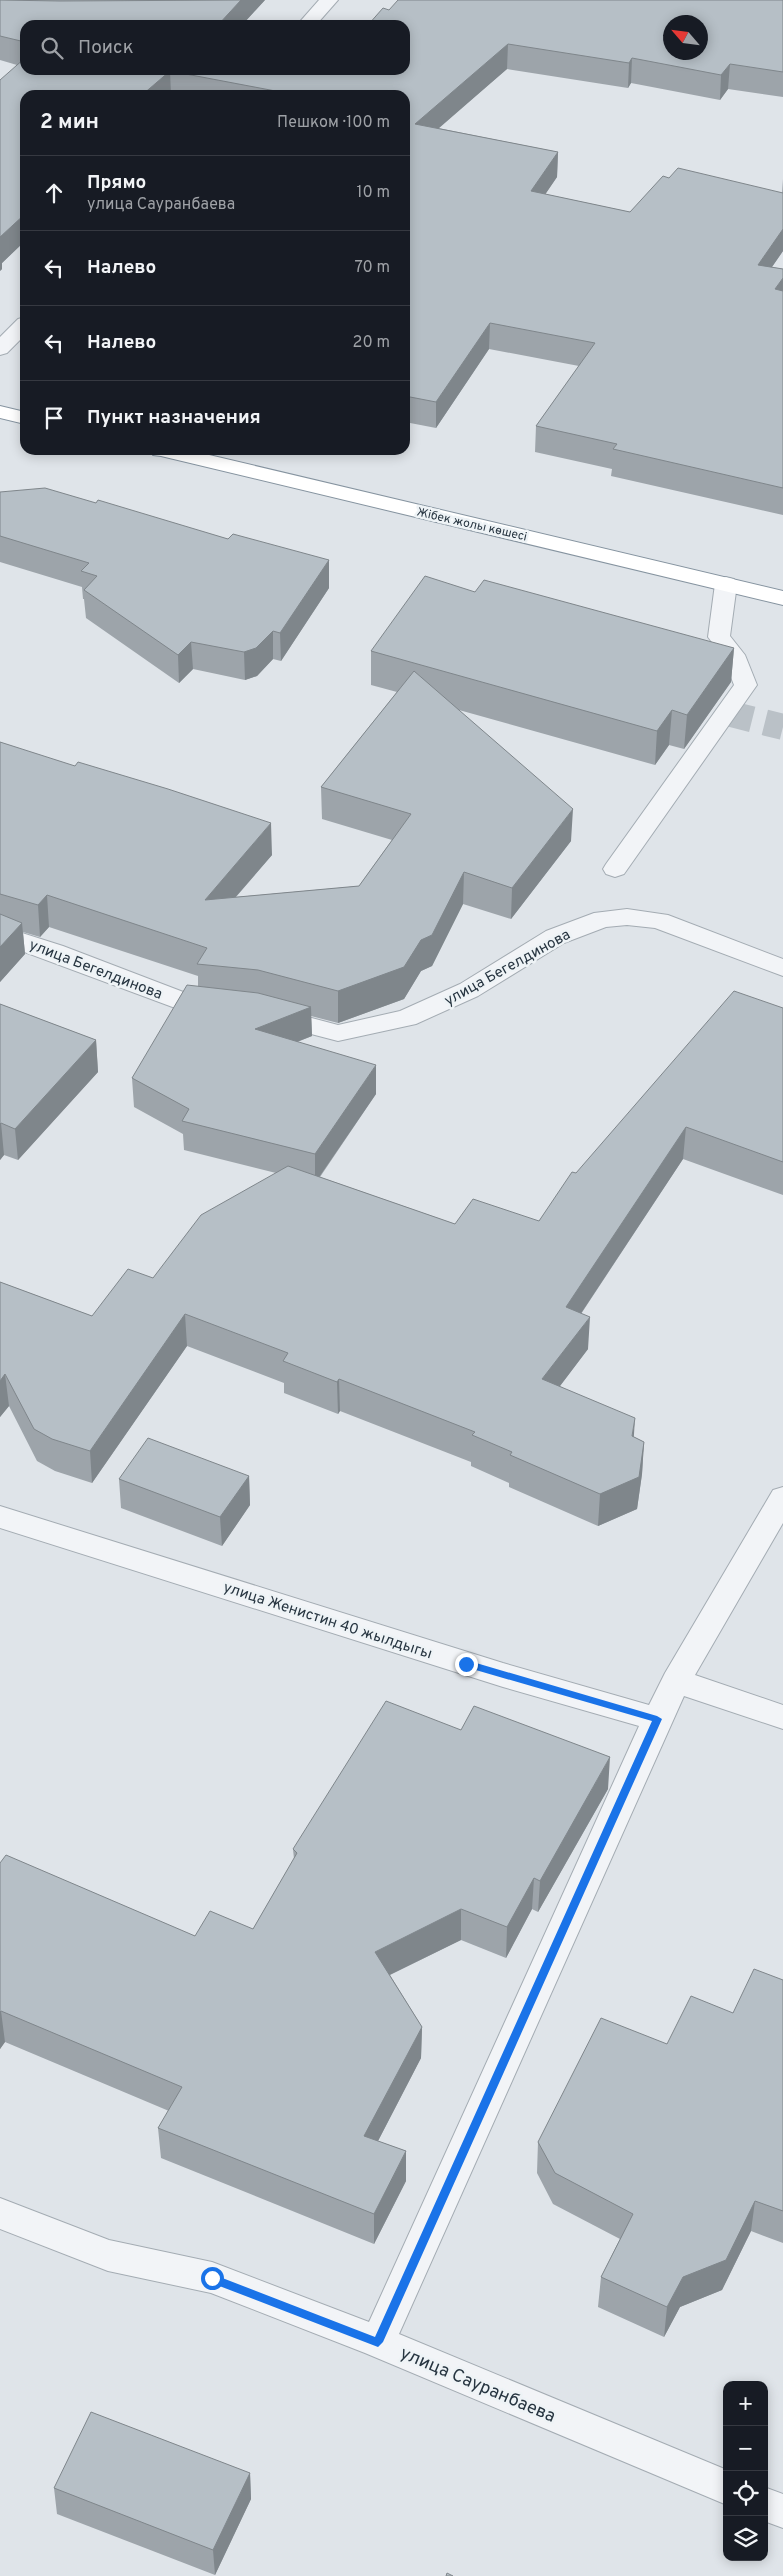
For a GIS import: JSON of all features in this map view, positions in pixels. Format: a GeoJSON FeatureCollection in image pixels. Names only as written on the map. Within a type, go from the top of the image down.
{"type":"FeatureCollection","features":[{"type":"Feature","properties":{"kind":"highway"},"geometry":{"type":"LineString","coordinates":[[0,412],[20,417]]}},
{"type":"Feature","properties":{"kind":"highway","name":"Жібек жолы көшесі"},"geometry":{"type":"LineString","coordinates":[[182,455],[783,598]]}},
{"type":"Feature","properties":{"kind":"street"},"geometry":{"type":"LineString","coordinates":[[311,20],[330,0]]}},
{"type":"Feature","properties":{"kind":"street"},"geometry":{"type":"LineString","coordinates":[[0,349],[20,328]]}},
{"type":"Feature","properties":{"kind":"street"},"geometry":{"type":"LineString","coordinates":[[615,869],[746,685],[734,654],[719,637],[726,584]]}},
{"type":"Feature","properties":{"kind":"street","name":"улица Бегелдинова"},"geometry":{"type":"LineString","coordinates":[[0,934],[54,952],[195,1006],[245,1011],[338,1033],[407,1018],[469,990],[555,937],[603,920],[627,917],[659,921],[783,968]]}},
{"type":"Feature","properties":{"kind":"street"},"geometry":{"type":"LineString","coordinates":[[378,2342],[657,1719],[676,1681],[783,1498]]}},
{"type":"Feature","properties":{"kind":"street","name":"улица Женистин 40 жылдыгы"},"geometry":{"type":"LineString","coordinates":[[0,1517],[503,1676],[657,1719]]}},
{"type":"Feature","properties":{"kind":"street"},"geometry":{"type":"LineString","coordinates":[[676,1681],[783,1717]]}},
{"type":"Feature","properties":{"kind":"street","name":"улица Сауранбаева"},"geometry":{"type":"LineString","coordinates":[[0,2213],[108,2255],[212,2278],[378,2342],[723,2486]]}},
{"type":"Feature","properties":{"kind":"street"},"geometry":{"type":"LineString","coordinates":[[768,2505],[783,2511]]}},
{"type":"Feature","properties":{"kind":"building"},"geometry":{"type":"Polygon","coordinates":[[[0,0],[241,0],[223,20],[20,20],[20,41],[0,36],[0,0]]]}},
{"type":"Feature","properties":{"kind":"building"},"geometry":{"type":"Polygon","coordinates":[[[398,0],[783,0],[783,72],[730,64],[721,75],[632,58],[629,63],[508,44],[415,124],[558,152],[531,191],[630,212],[663,176],[669,178],[678,168],[783,193],[783,229],[758,265],[783,269],[783,278],[775,289],[783,291],[783,488],[613,449],[617,444],[536,426],[595,343],[490,323],[436,402],[410,397],[410,90],[270,90],[191,75],[410,75],[410,20],[372,20],[383,8],[389,10],[398,0]]]}},
{"type":"Feature","properties":{"kind":"building"},"geometry":{"type":"Polygon","coordinates":[[[20,62],[20,75],[165,75],[148,90],[20,90],[20,219],[0,237],[0,80],[20,62]]]}},
{"type":"Feature","properties":{"kind":"building"},"geometry":{"type":"Polygon","coordinates":[[[45,488],[96,503],[98,500],[228,539],[233,534],[329,560],[280,633],[273,631],[256,648],[244,652],[191,642],[178,655],[84,590],[97,576],[81,571],[89,563],[0,536],[0,492],[45,488]]]}},
{"type":"Feature","properties":{"kind":"building"},"geometry":{"type":"Polygon","coordinates":[[[425,576],[475,592],[484,580],[734,648],[687,715],[672,710],[657,731],[371,651],[425,576]]]}},
{"type":"Feature","properties":{"kind":"building"},"geometry":{"type":"Polygon","coordinates":[[[414,671],[573,809],[512,888],[464,872],[432,935],[421,940],[404,967],[338,991],[258,970],[197,964],[207,948],[47,895],[38,905],[0,894],[0,742],[75,766],[78,762],[271,823],[205,900],[359,886],[411,814],[321,787],[414,671]]]}},
{"type":"Feature","properties":{"kind":"building"},"geometry":{"type":"Polygon","coordinates":[[[0,914],[22,923],[0,947],[0,914]]]}},
{"type":"Feature","properties":{"kind":"building"},"geometry":{"type":"Polygon","coordinates":[[[187,985],[258,993],[311,1007],[255,1029],[376,1065],[315,1154],[182,1121],[189,1109],[132,1078],[187,985]]]}},
{"type":"Feature","properties":{"kind":"building"},"geometry":{"type":"Polygon","coordinates":[[[734,991],[783,1008],[783,1162],[686,1127],[566,1307],[590,1317],[542,1379],[635,1418],[632,1436],[644,1442],[639,1477],[600,1494],[510,1455],[512,1452],[472,1435],[475,1432],[339,1379],[337,1382],[283,1361],[288,1353],[185,1314],[90,1451],[52,1439],[34,1429],[5,1374],[0,1381],[0,1282],[92,1316],[128,1269],[153,1278],[201,1215],[288,1166],[455,1224],[473,1199],[539,1221],[572,1172],[576,1173],[734,991]]]}},
{"type":"Feature","properties":{"kind":"building"},"geometry":{"type":"Polygon","coordinates":[[[0,1004],[96,1040],[15,1129],[0,1124],[0,1004]]]}},
{"type":"Feature","properties":{"kind":"building"},"geometry":{"type":"Polygon","coordinates":[[[148,1438],[249,1476],[220,1517],[119,1479],[148,1438]]]}},
{"type":"Feature","properties":{"kind":"building"},"geometry":{"type":"Polygon","coordinates":[[[386,1701],[461,1730],[474,1706],[610,1757],[540,1881],[534,1878],[507,1927],[461,1909],[375,1952],[422,2027],[364,2136],[406,2151],[374,2214],[158,2128],[182,2087],[0,2012],[0,1863],[6,1855],[195,1936],[210,1911],[253,1929],[297,1853],[293,1849],[386,1701]]]}},
{"type":"Feature","properties":{"kind":"building"},"geometry":{"type":"Polygon","coordinates":[[[754,1969],[783,1980],[783,2211],[755,2201],[726,2260],[683,2277],[667,2307],[601,2277],[633,2214],[555,2173],[538,2142],[601,2018],[667,2044],[691,1996],[733,2013],[754,1969]]]}},
{"type":"Feature","properties":{"kind":"building"},"geometry":{"type":"Polygon","coordinates":[[[91,2412],[250,2473],[213,2550],[54,2488],[91,2412]]]}},
{"type":"Feature","properties":{"kind":"tunnel"},"geometry":{"type":"LineString","coordinates":[[727,713],[783,727]]}},
{"type":"Feature","properties":{"kind":"route"},"geometry":{"type":"LineString","coordinates":[[212,2278],[378,2342],[657,1719],[466,1664]]}}]}
